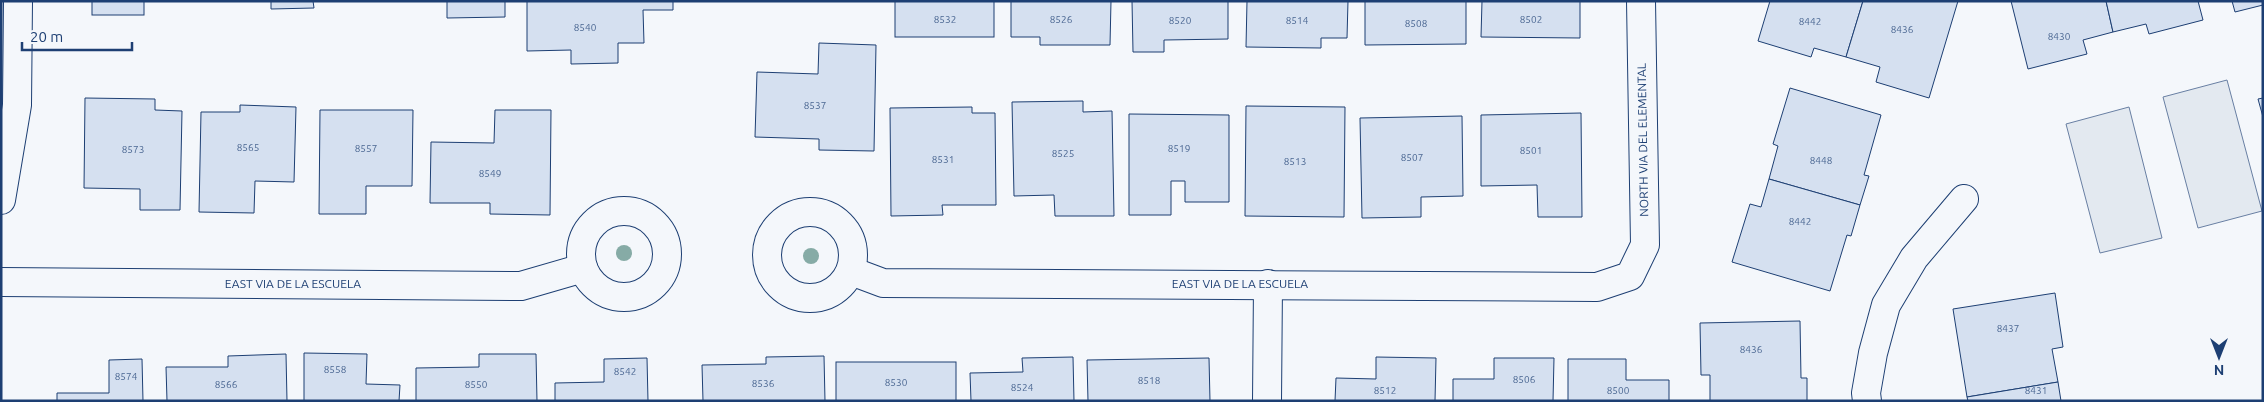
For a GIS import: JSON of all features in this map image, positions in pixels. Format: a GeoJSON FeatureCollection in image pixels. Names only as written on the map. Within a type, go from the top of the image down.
{"type":"FeatureCollection","features":[{"type":"Feature","properties":{"kind":"street"},"geometry":{"type":"LineString","coordinates":[[1,200],[17,105],[18,1]]}},
{"type":"Feature","properties":{"kind":"street","name":"NORTH VIA DEL ELEMENTAL"},"geometry":{"type":"LineString","coordinates":[[1630,276],[1645,246],[1640,1]]}},
{"type":"Feature","properties":{"kind":"street"},"geometry":{"type":"LineString","coordinates":[[1867,401],[1866,393],[1873,353],[1886,304],[1914,258],[1964,199]]}},
{"type":"Feature","properties":{"kind":"street","name":"EAST VIA DE LA ESCUELA"},"geometry":{"type":"LineString","coordinates":[[1,282],[520,286],[583,268]]}},
{"type":"Feature","properties":{"kind":"street","name":"EAST VIA DE LA ESCUELA"},"geometry":{"type":"LineString","coordinates":[[851,271],[883,283],[1597,287],[1630,276]]}},
{"type":"Feature","properties":{"kind":"street"},"geometry":{"type":"LineString","coordinates":[[1267,401],[1268,284]]}},
{"type":"Feature","properties":{"kind":"shaded area"},"geometry":{"type":"Polygon","coordinates":[[[2227,80],[2262,211],[2198,228],[2163,97],[2227,80]]]}},
{"type":"Feature","properties":{"kind":"shaded area"},"geometry":{"type":"Polygon","coordinates":[[[2129,107],[2162,238],[2100,253],[2066,124],[2129,107]]]}},
{"type":"Feature","properties":{"kind":"building"},"geometry":{"type":"Polygon","coordinates":[[[92,1],[144,1],[144,15],[92,15],[92,1]]]}},
{"type":"Feature","properties":{"kind":"building"},"geometry":{"type":"Polygon","coordinates":[[[271,1],[313,1],[314,8],[271,9],[271,1]]]}},
{"type":"Feature","properties":{"kind":"building"},"geometry":{"type":"Polygon","coordinates":[[[447,1],[505,1],[505,17],[447,18],[447,1]]]}},
{"type":"Feature","properties":{"kind":"building"},"geometry":{"type":"Polygon","coordinates":[[[527,1],[673,1],[673,10],[643,10],[644,43],[618,43],[618,63],[571,64],[571,50],[527,51],[527,1]]]}},
{"type":"Feature","properties":{"kind":"building"},"geometry":{"type":"Polygon","coordinates":[[[895,1],[994,1],[994,37],[895,37],[895,1]]]}},
{"type":"Feature","properties":{"kind":"building"},"geometry":{"type":"Polygon","coordinates":[[[1011,1],[1111,1],[1110,45],[1040,45],[1040,37],[1011,37],[1011,1]]]}},
{"type":"Feature","properties":{"kind":"building"},"geometry":{"type":"Polygon","coordinates":[[[1132,1],[1228,1],[1228,39],[1164,40],[1164,52],[1133,52],[1132,1]]]}},
{"type":"Feature","properties":{"kind":"building"},"geometry":{"type":"Polygon","coordinates":[[[1247,1],[1348,1],[1347,38],[1321,38],[1321,48],[1246,47],[1247,1]]]}},
{"type":"Feature","properties":{"kind":"building"},"geometry":{"type":"Polygon","coordinates":[[[1365,1],[1466,1],[1466,44],[1365,45],[1365,1]]]}},
{"type":"Feature","properties":{"kind":"building"},"geometry":{"type":"Polygon","coordinates":[[[1482,1],[1580,1],[1580,38],[1481,37],[1482,1]]]}},
{"type":"Feature","properties":{"kind":"building"},"geometry":{"type":"Polygon","coordinates":[[[1770,1],[1863,1],[1846,57],[1814,48],[1811,57],[1758,41],[1770,1]]]}},
{"type":"Feature","properties":{"kind":"building"},"geometry":{"type":"Polygon","coordinates":[[[1863,1],[1958,1],[1929,98],[1876,82],[1880,67],[1846,57],[1863,1]]]}},
{"type":"Feature","properties":{"kind":"building"},"geometry":{"type":"Polygon","coordinates":[[[2011,1],[2106,1],[2113,32],[2083,40],[2087,54],[2028,69],[2011,1]]]}},
{"type":"Feature","properties":{"kind":"building"},"geometry":{"type":"Polygon","coordinates":[[[2106,1],[2198,1],[2203,20],[2149,34],[2146,24],[2113,32],[2106,1]]]}},
{"type":"Feature","properties":{"kind":"building"},"geometry":{"type":"Polygon","coordinates":[[[2232,1],[2263,1],[2263,5],[2235,12],[2232,1]]]}},
{"type":"Feature","properties":{"kind":"building"},"geometry":{"type":"Polygon","coordinates":[[[819,43],[876,45],[874,151],[819,150],[819,139],[755,137],[757,72],[818,74],[819,43]]]}},
{"type":"Feature","properties":{"kind":"building"},"geometry":{"type":"Polygon","coordinates":[[[1790,88],[1881,115],[1864,175],[1869,176],[1860,205],[1769,179],[1778,146],[1773,144],[1790,88]]]}},
{"type":"Feature","properties":{"kind":"building"},"geometry":{"type":"Polygon","coordinates":[[[85,98],[155,99],[155,110],[182,111],[180,210],[140,210],[140,189],[84,188],[85,98]]]}},
{"type":"Feature","properties":{"kind":"building"},"geometry":{"type":"Polygon","coordinates":[[[2263,98],[2263,117],[2258,99],[2263,98]]]}},
{"type":"Feature","properties":{"kind":"building"},"geometry":{"type":"Polygon","coordinates":[[[1083,101],[1083,112],[1112,111],[1114,216],[1055,216],[1054,195],[1014,196],[1012,102],[1083,101]]]}},
{"type":"Feature","properties":{"kind":"building"},"geometry":{"type":"Polygon","coordinates":[[[240,105],[296,107],[294,182],[255,181],[254,213],[199,212],[201,112],[240,112],[240,105]]]}},
{"type":"Feature","properties":{"kind":"building"},"geometry":{"type":"Polygon","coordinates":[[[1246,106],[1345,107],[1344,217],[1245,216],[1246,106]]]}},
{"type":"Feature","properties":{"kind":"building"},"geometry":{"type":"Polygon","coordinates":[[[972,107],[972,113],[995,113],[996,205],[942,205],[943,215],[891,216],[890,108],[972,107]]]}},
{"type":"Feature","properties":{"kind":"building"},"geometry":{"type":"Polygon","coordinates":[[[320,110],[413,110],[412,186],[366,186],[366,214],[319,214],[320,110]]]}},
{"type":"Feature","properties":{"kind":"building"},"geometry":{"type":"Polygon","coordinates":[[[495,110],[551,110],[550,215],[490,214],[490,203],[430,203],[431,142],[494,143],[495,110]]]}},
{"type":"Feature","properties":{"kind":"building"},"geometry":{"type":"Polygon","coordinates":[[[1581,113],[1582,217],[1538,217],[1537,185],[1481,186],[1481,115],[1581,113]]]}},
{"type":"Feature","properties":{"kind":"building"},"geometry":{"type":"Polygon","coordinates":[[[1129,114],[1229,115],[1229,202],[1185,202],[1185,181],[1171,181],[1171,215],[1129,215],[1129,114]]]}},
{"type":"Feature","properties":{"kind":"building"},"geometry":{"type":"Polygon","coordinates":[[[1462,116],[1463,196],[1421,197],[1421,217],[1362,218],[1360,118],[1462,116]]]}},
{"type":"Feature","properties":{"kind":"building"},"geometry":{"type":"Polygon","coordinates":[[[1769,179],[1860,205],[1851,236],[1847,235],[1830,291],[1732,262],[1750,204],[1761,207],[1769,179]]]}},
{"type":"Feature","properties":{"kind":"building"},"geometry":{"type":"Polygon","coordinates":[[[2055,293],[2063,347],[2052,349],[2058,382],[1967,397],[1953,309],[2055,293]]]}},
{"type":"Feature","properties":{"kind":"building"},"geometry":{"type":"Polygon","coordinates":[[[1800,321],[1801,378],[1807,378],[1807,401],[1710,401],[1710,375],[1701,375],[1700,323],[1800,321]]]}},
{"type":"Feature","properties":{"kind":"building"},"geometry":{"type":"Polygon","coordinates":[[[304,353],[367,354],[366,384],[400,385],[399,401],[304,401],[304,353]]]}},
{"type":"Feature","properties":{"kind":"building"},"geometry":{"type":"Polygon","coordinates":[[[286,354],[287,401],[167,401],[166,367],[228,367],[228,356],[286,354]]]}},
{"type":"Feature","properties":{"kind":"building"},"geometry":{"type":"Polygon","coordinates":[[[479,354],[536,354],[537,401],[416,401],[416,368],[479,367],[479,354]]]}},
{"type":"Feature","properties":{"kind":"building"},"geometry":{"type":"Polygon","coordinates":[[[824,356],[825,401],[703,401],[702,365],[766,364],[766,357],[824,356]]]}},
{"type":"Feature","properties":{"kind":"building"},"geometry":{"type":"Polygon","coordinates":[[[1073,357],[1074,401],[971,401],[970,373],[1023,372],[1022,358],[1073,357]]]}},
{"type":"Feature","properties":{"kind":"building"},"geometry":{"type":"Polygon","coordinates":[[[1376,357],[1436,358],[1435,401],[1335,401],[1336,378],[1376,379],[1376,357]]]}},
{"type":"Feature","properties":{"kind":"building"},"geometry":{"type":"Polygon","coordinates":[[[647,358],[648,401],[555,401],[555,383],[604,382],[604,359],[647,358]]]}},
{"type":"Feature","properties":{"kind":"building"},"geometry":{"type":"Polygon","coordinates":[[[1209,358],[1210,401],[1088,401],[1087,360],[1209,358]]]}},
{"type":"Feature","properties":{"kind":"building"},"geometry":{"type":"Polygon","coordinates":[[[1494,358],[1554,358],[1553,401],[1453,401],[1453,379],[1494,379],[1494,358]]]}},
{"type":"Feature","properties":{"kind":"building"},"geometry":{"type":"Polygon","coordinates":[[[142,359],[143,401],[57,401],[57,393],[109,393],[109,360],[142,359]]]}},
{"type":"Feature","properties":{"kind":"building"},"geometry":{"type":"Polygon","coordinates":[[[1568,359],[1626,359],[1626,380],[1669,380],[1669,401],[1568,401],[1568,359]]]}},
{"type":"Feature","properties":{"kind":"building"},"geometry":{"type":"Polygon","coordinates":[[[836,362],[956,362],[956,401],[836,401],[836,362]]]}},
{"type":"Feature","properties":{"kind":"building"},"geometry":{"type":"Polygon","coordinates":[[[2058,382],[2061,401],[1968,401],[1967,397],[2058,382]]]}}]}
